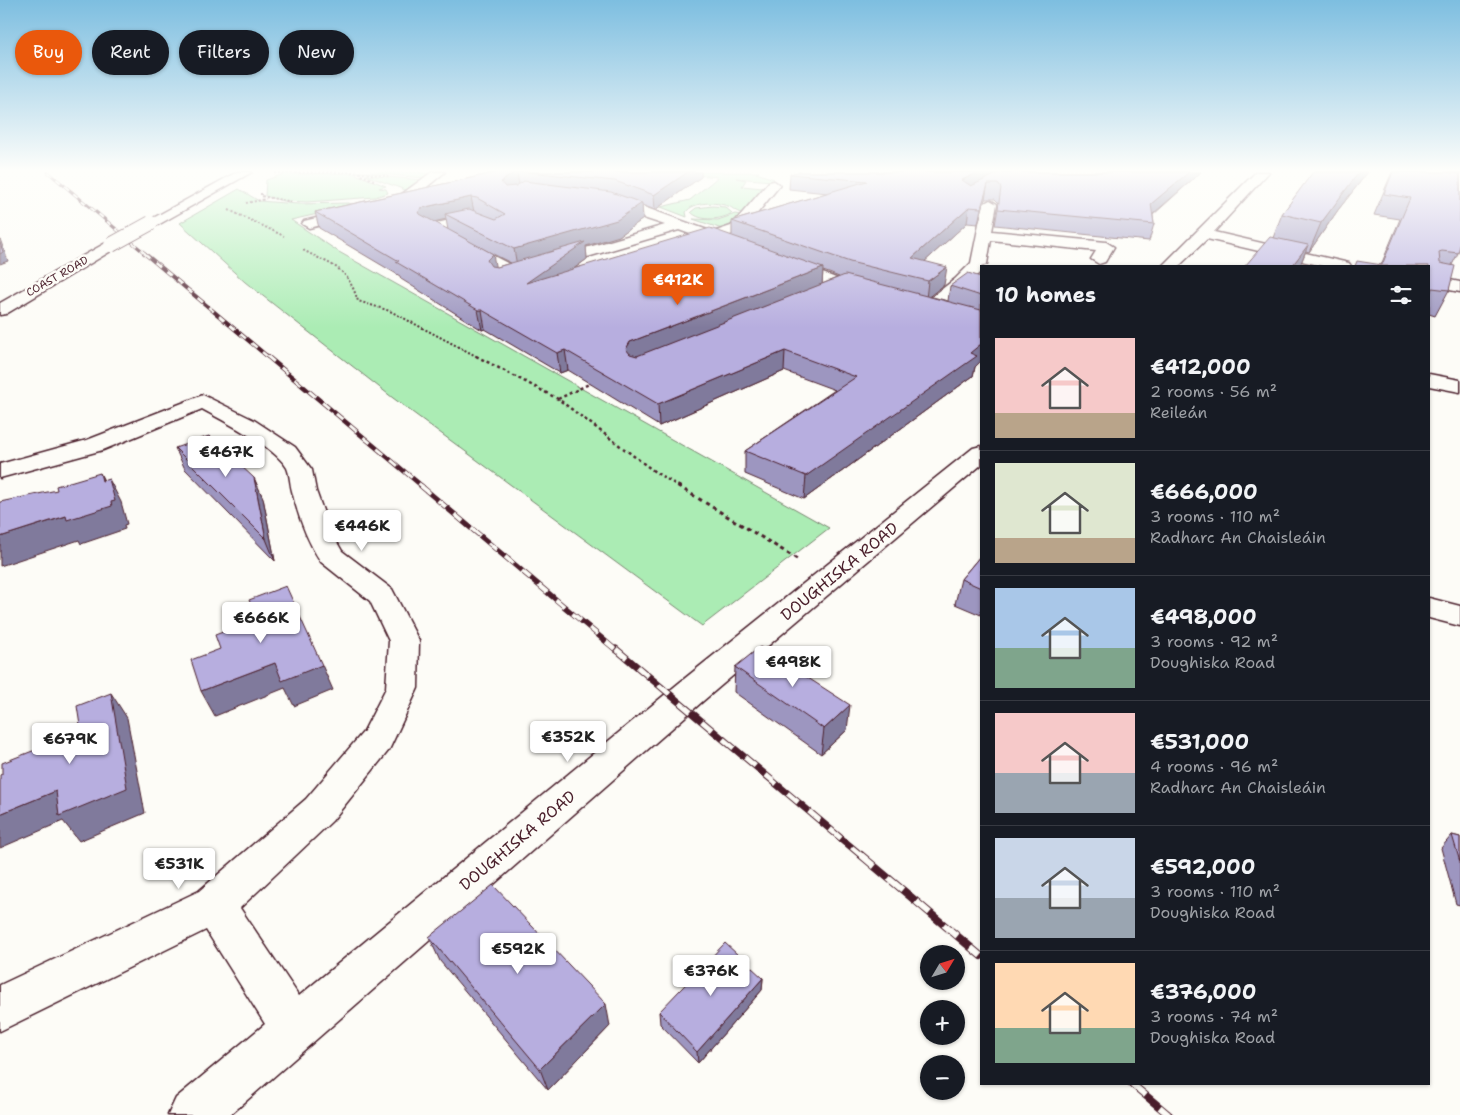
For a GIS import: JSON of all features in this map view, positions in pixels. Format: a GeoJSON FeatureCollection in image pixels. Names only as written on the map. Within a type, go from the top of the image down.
{"type":"FeatureCollection","features":[{"type":"Feature","properties":{"kind":"street","name":"COAST ROAD"},"geometry":{"type":"LineString","coordinates":[[0,310],[149,224]]}},
{"type":"Feature","properties":{"kind":"street"},"geometry":{"type":"LineString","coordinates":[[450,224],[430,229],[508,276],[680,225],[747,250]]}},
{"type":"Feature","properties":{"kind":"street"},"geometry":{"type":"LineString","coordinates":[[487,224],[499,230]]}},
{"type":"Feature","properties":{"kind":"street"},"geometry":{"type":"LineString","coordinates":[[714,238],[736,229],[741,224]]}},
{"type":"Feature","properties":{"kind":"street"},"geometry":{"type":"LineString","coordinates":[[930,308],[961,284],[979,264],[987,224]]}},
{"type":"Feature","properties":{"kind":"street"},"geometry":{"type":"LineString","coordinates":[[1171,265],[1213,224]]}},
{"type":"Feature","properties":{"kind":"street"},"geometry":{"type":"LineString","coordinates":[[1204,234],[1339,265]]}},
{"type":"Feature","properties":{"kind":"street"},"geometry":{"type":"LineString","coordinates":[[986,235],[1106,247],[1099,259]]}},
{"type":"Feature","properties":{"kind":"street"},"geometry":{"type":"LineString","coordinates":[[772,260],[842,286],[882,296]]}},
{"type":"Feature","properties":{"kind":"street"},"geometry":{"type":"LineString","coordinates":[[1430,282],[1460,287]]}},
{"type":"Feature","properties":{"kind":"street"},"geometry":{"type":"LineString","coordinates":[[815,297],[842,286]]}},
{"type":"Feature","properties":{"kind":"street"},"geometry":{"type":"LineString","coordinates":[[910,303],[952,313]]}},
{"type":"Feature","properties":{"kind":"street"},"geometry":{"type":"LineString","coordinates":[[1430,380],[1460,386]]}},
{"type":"Feature","properties":{"kind":"street"},"geometry":{"type":"LineString","coordinates":[[0,471],[95,446],[203,401],[246,425],[286,452],[300,470],[304,491],[317,530],[331,556],[382,596],[404,641],[402,688],[377,740],[319,810],[214,905],[0,1008]]}},
{"type":"Feature","properties":{"kind":"street","name":"DOUGHISKA ROAD"},"geometry":{"type":"LineString","coordinates":[[193,1115],[293,1028],[830,578],[977,463]]}},
{"type":"Feature","properties":{"kind":"street"},"geometry":{"type":"LineString","coordinates":[[1430,608],[1460,616]]}},
{"type":"Feature","properties":{"kind":"street"},"geometry":{"type":"LineString","coordinates":[[214,905],[293,1028]]}},
{"type":"Feature","properties":{"kind":"path"},"geometry":{"type":"LineString","coordinates":[[258,224],[286,237]]}},
{"type":"Feature","properties":{"kind":"path"},"geometry":{"type":"LineString","coordinates":[[300,247],[344,272],[351,281],[358,301],[390,311],[558,399],[655,472],[791,557],[830,578]]}},
{"type":"Feature","properties":{"kind":"path"},"geometry":{"type":"LineString","coordinates":[[558,399],[598,380]]}},
{"type":"Feature","properties":{"kind":"green space"},"geometry":{"type":"Polygon","coordinates":[[[181,224],[297,224],[339,252],[829,528],[702,626],[393,398],[245,282],[181,224]]]}},
{"type":"Feature","properties":{"kind":"green space"},"geometry":{"type":"Polygon","coordinates":[[[708,224],[731,224],[722,229],[708,224]]]}},
{"type":"Feature","properties":{"kind":"building"},"geometry":{"type":"Polygon","coordinates":[[[336,224],[438,224],[493,254],[487,260],[491,266],[497,267],[585,242],[526,283],[710,228],[823,268],[630,342],[626,349],[630,354],[637,356],[845,275],[980,310],[980,345],[970,353],[977,356],[806,476],[745,451],[856,377],[785,351],[658,404],[565,350],[557,353],[482,310],[478,310],[396,262],[399,261],[336,224]]]}},
{"type":"Feature","properties":{"kind":"building"},"geometry":{"type":"Polygon","coordinates":[[[465,224],[603,224],[514,249],[465,224]]]}},
{"type":"Feature","properties":{"kind":"building"},"geometry":{"type":"Polygon","coordinates":[[[741,224],[950,224],[912,258],[947,267],[928,281],[850,262],[741,224]]]}},
{"type":"Feature","properties":{"kind":"building"},"geometry":{"type":"Polygon","coordinates":[[[1399,224],[1460,224],[1458,253],[1439,252],[1440,263],[1455,266],[1449,290],[1432,288],[1430,295],[1430,265],[1382,265],[1399,224]]]}},
{"type":"Feature","properties":{"kind":"building"},"geometry":{"type":"Polygon","coordinates":[[[1270,237],[1308,245],[1293,265],[1246,265],[1270,237]]]}},
{"type":"Feature","properties":{"kind":"building"},"geometry":{"type":"Polygon","coordinates":[[[0,243],[3,252],[0,254],[0,243]]]}},
{"type":"Feature","properties":{"kind":"building"},"geometry":{"type":"Polygon","coordinates":[[[1357,261],[1382,265],[1355,265],[1357,261]]]}},
{"type":"Feature","properties":{"kind":"building"},"geometry":{"type":"Polygon","coordinates":[[[968,273],[980,277],[980,296],[950,286],[968,273]]]}},
{"type":"Feature","properties":{"kind":"building"},"geometry":{"type":"Polygon","coordinates":[[[209,436],[254,478],[266,539],[175,448],[209,436]]]}},
{"type":"Feature","properties":{"kind":"building"},"geometry":{"type":"Polygon","coordinates":[[[100,473],[102,481],[109,479],[115,501],[111,502],[112,506],[67,520],[66,516],[0,537],[0,502],[57,490],[56,486],[100,473]]]}},
{"type":"Feature","properties":{"kind":"building"},"geometry":{"type":"Polygon","coordinates":[[[980,556],[980,588],[961,579],[980,556]]]}},
{"type":"Feature","properties":{"kind":"building"},"geometry":{"type":"Polygon","coordinates":[[[286,586],[322,665],[282,681],[275,663],[201,691],[191,660],[220,649],[215,635],[257,619],[249,600],[286,586]]]}},
{"type":"Feature","properties":{"kind":"building"},"geometry":{"type":"Polygon","coordinates":[[[760,647],[850,705],[824,729],[735,667],[760,647]]]}},
{"type":"Feature","properties":{"kind":"building"},"geometry":{"type":"Polygon","coordinates":[[[111,693],[127,788],[59,816],[56,791],[0,814],[0,775],[2,774],[2,763],[81,732],[77,706],[111,693]]]}},
{"type":"Feature","properties":{"kind":"building"},"geometry":{"type":"Polygon","coordinates":[[[1452,835],[1460,837],[1460,862],[1452,835]]]}},
{"type":"Feature","properties":{"kind":"building"},"geometry":{"type":"Polygon","coordinates":[[[493,885],[606,1004],[540,1069],[429,937],[493,885]]]}},
{"type":"Feature","properties":{"kind":"building"},"geometry":{"type":"Polygon","coordinates":[[[725,943],[763,978],[697,1052],[659,1012],[725,943]]]}},
{"type":"Feature","properties":{"kind":"railway"},"geometry":{"type":"LineString","coordinates":[[110,224],[146,254]]}},
{"type":"Feature","properties":{"kind":"railway"},"geometry":{"type":"LineString","coordinates":[[144,253],[268,357]]}},
{"type":"Feature","properties":{"kind":"railway"},"geometry":{"type":"LineString","coordinates":[[267,356],[423,487]]}},
{"type":"Feature","properties":{"kind":"railway"},"geometry":{"type":"LineString","coordinates":[[421,486],[617,651]]}},
{"type":"Feature","properties":{"kind":"railway"},"geometry":{"type":"LineString","coordinates":[[616,649],[862,856]]}},
{"type":"Feature","properties":{"kind":"railway"},"geometry":{"type":"LineString","coordinates":[[861,855],[980,955]]}},
{"type":"Feature","properties":{"kind":"railway"},"geometry":{"type":"LineString","coordinates":[[1133,1085],[1169,1115]]}}]}
